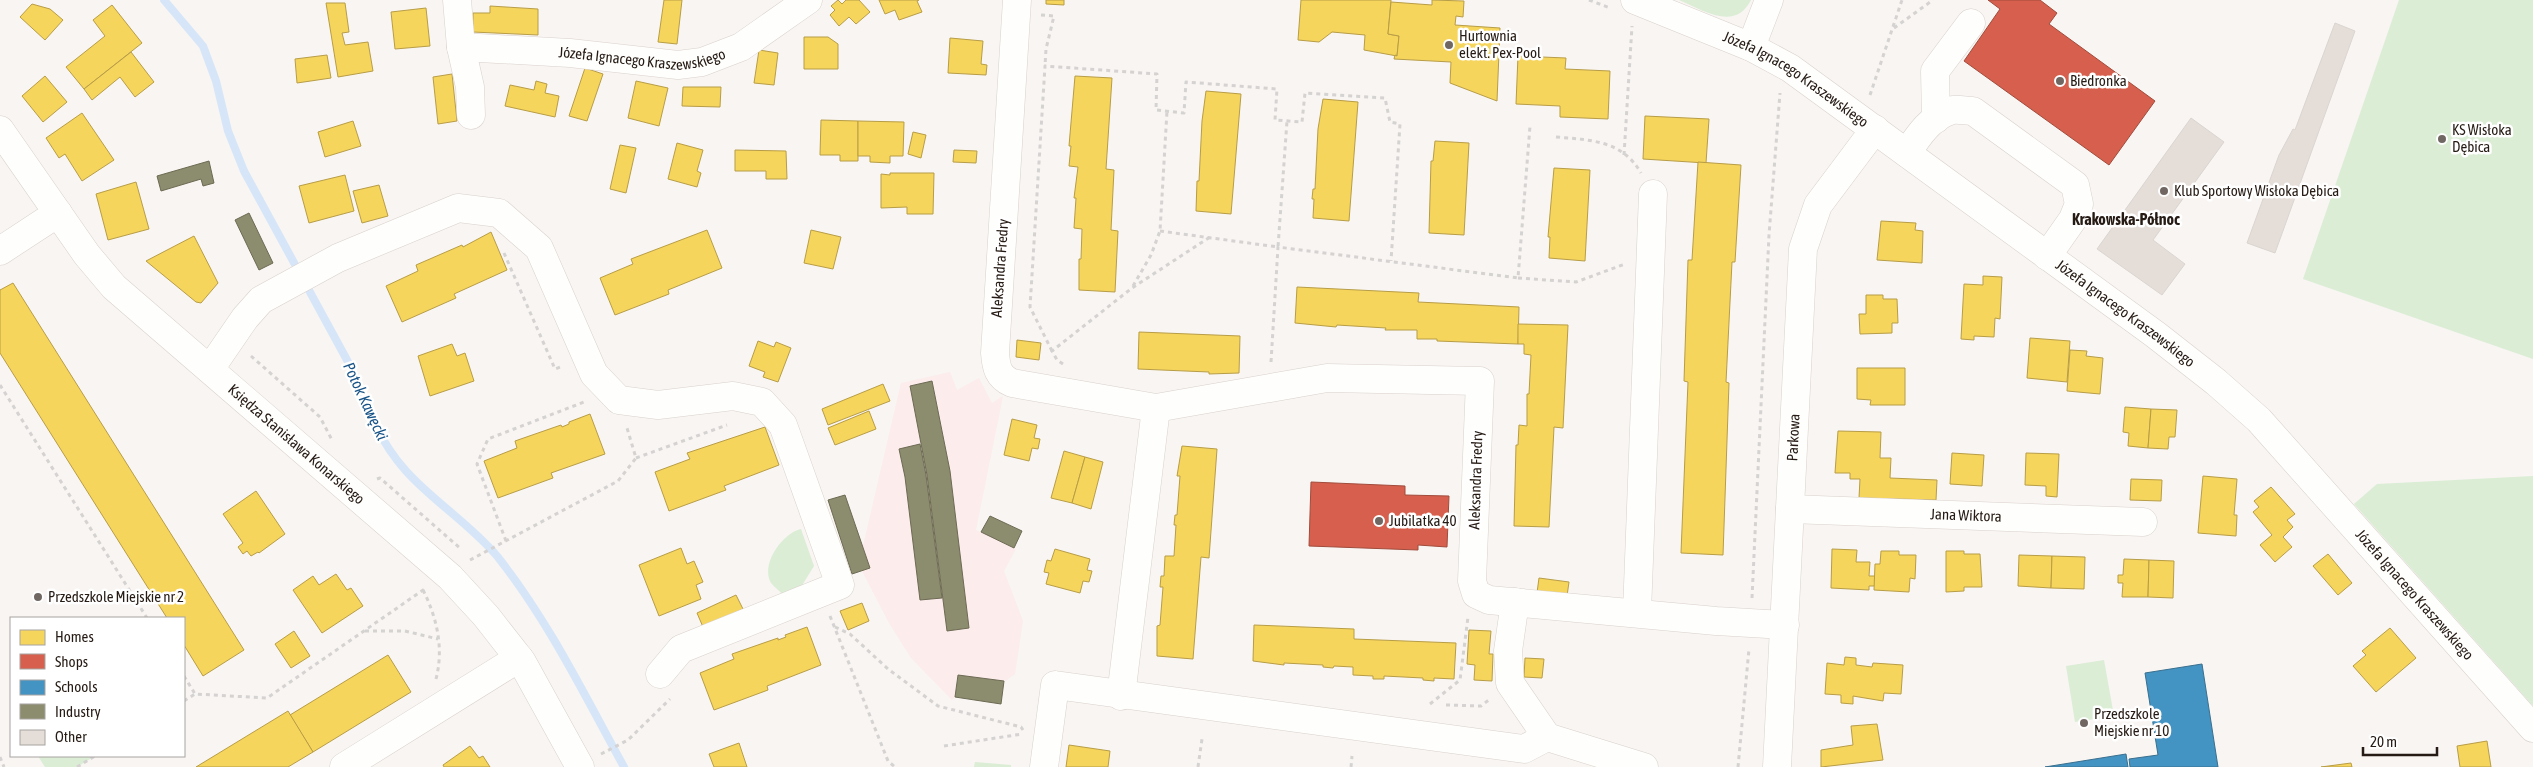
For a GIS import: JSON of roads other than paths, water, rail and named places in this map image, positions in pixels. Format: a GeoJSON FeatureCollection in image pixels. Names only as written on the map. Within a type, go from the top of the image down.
{"type":"FeatureCollection","features":[{"type":"Feature","properties":{"kind":"street"},"geometry":{"type":"LineString","coordinates":[[457,0],[461,47],[470,87],[471,115]]}},
{"type":"Feature","properties":{"kind":"street","name":"Józefa Ignacego Kraszewskiego"},"geometry":{"type":"LineString","coordinates":[[461,47],[570,53],[678,65],[702,62],[741,47],[808,0]]}},
{"type":"Feature","properties":{"kind":"street","name":"Aleksandra Fredry"},"geometry":{"type":"LineString","coordinates":[[1017,0],[995,353],[997,369],[1002,378],[1012,383],[1156,408],[1327,378],[1480,381],[1472,581],[1476,594],[1489,600],[1515,602]]}},
{"type":"Feature","properties":{"kind":"street"},"geometry":{"type":"LineString","coordinates":[[1751,48],[1769,0]]}},
{"type":"Feature","properties":{"kind":"street","name":"Józefa Ignacego Kraszewskiego"},"geometry":{"type":"LineString","coordinates":[[1634,8],[1751,48],[1790,68],[2156,334],[2216,382],[2259,420],[2533,728]]}},
{"type":"Feature","properties":{"kind":"street"},"geometry":{"type":"LineString","coordinates":[[1936,119],[1935,71],[1971,23]]}},
{"type":"Feature","properties":{"kind":"street"},"geometry":{"type":"LineString","coordinates":[[1907,153],[1925,129],[1936,119],[1954,110],[1973,111],[2075,185],[2079,204],[2076,212],[2047,256]]}},
{"type":"Feature","properties":{"kind":"street","name":"Parkowa"},"geometry":{"type":"LineString","coordinates":[[1777,767],[1803,250],[1818,206],[1875,129]]}},
{"type":"Feature","properties":{"kind":"street","name":"Księdza Stanisława Konarskiego"},"geometry":{"type":"LineString","coordinates":[[0,130],[87,255],[114,287],[450,577],[486,616],[519,658],[589,761]]}},
{"type":"Feature","properties":{"kind":"street"},"geometry":{"type":"LineString","coordinates":[[1637,612],[1652,194]]}},
{"type":"Feature","properties":{"kind":"street"},"geometry":{"type":"LineString","coordinates":[[210,369],[245,318],[261,300],[313,270],[458,208],[499,213],[539,248],[594,374],[619,400],[658,405],[733,396],[762,402],[783,425],[840,585],[681,649],[660,674]]}},
{"type":"Feature","properties":{"kind":"street"},"geometry":{"type":"LineString","coordinates":[[0,251],[58,213]]}},
{"type":"Feature","properties":{"kind":"street"},"geometry":{"type":"LineString","coordinates":[[1121,696],[1156,408]]}},
{"type":"Feature","properties":{"kind":"street","name":"Jana Wiktora"},"geometry":{"type":"LineString","coordinates":[[1790,509],[2143,522]]}},
{"type":"Feature","properties":{"kind":"street"},"geometry":{"type":"LineString","coordinates":[[1530,751],[1510,683],[1508,652],[1515,602],[1785,625]]}},
{"type":"Feature","properties":{"kind":"street"},"geometry":{"type":"LineString","coordinates":[[344,767],[519,658]]}},
{"type":"Feature","properties":{"kind":"street"},"geometry":{"type":"LineString","coordinates":[[1044,767],[1054,685],[1121,696],[1644,767]]}},
{"type":"Feature","properties":{"kind":"waterway","name":"Potok Kawęcki"},"geometry":{"type":"LineString","coordinates":[[164,0],[203,46],[216,81],[228,131],[244,171],[353,371],[381,436],[406,471],[486,544],[516,581],[565,659],[624,767]]}},
{"type":"Feature","properties":{"kind":"place","name":"Hurtownia elekt. Pex-Pool"},"geometry":{"type":"Point","coordinates":[1449,45]}},
{"type":"Feature","properties":{"kind":"place","name":"Biedronka"},"geometry":{"type":"Point","coordinates":[2060,81]}},
{"type":"Feature","properties":{"kind":"place","name":"KS Wisłoka Dębica"},"geometry":{"type":"Point","coordinates":[2442,139]}},
{"type":"Feature","properties":{"kind":"place","name":"Klub Sportowy Wisłoka Dębica"},"geometry":{"type":"Point","coordinates":[2164,191]}},
{"type":"Feature","properties":{"kind":"place","name":"Jubilatka 40"},"geometry":{"type":"Point","coordinates":[1379,521]}},
{"type":"Feature","properties":{"kind":"place","name":"Przedszkole Miejskie nr 2"},"geometry":{"type":"Point","coordinates":[38,597]}},
{"type":"Feature","properties":{"kind":"place","name":"Przedszkole Miejskie nr 10"},"geometry":{"type":"Point","coordinates":[2084,723]}},
{"type":"Feature","properties":{"kind":"district","name":"Krakowska-Północ"},"geometry":{"type":"Point","coordinates":[2126,219]}}]}
